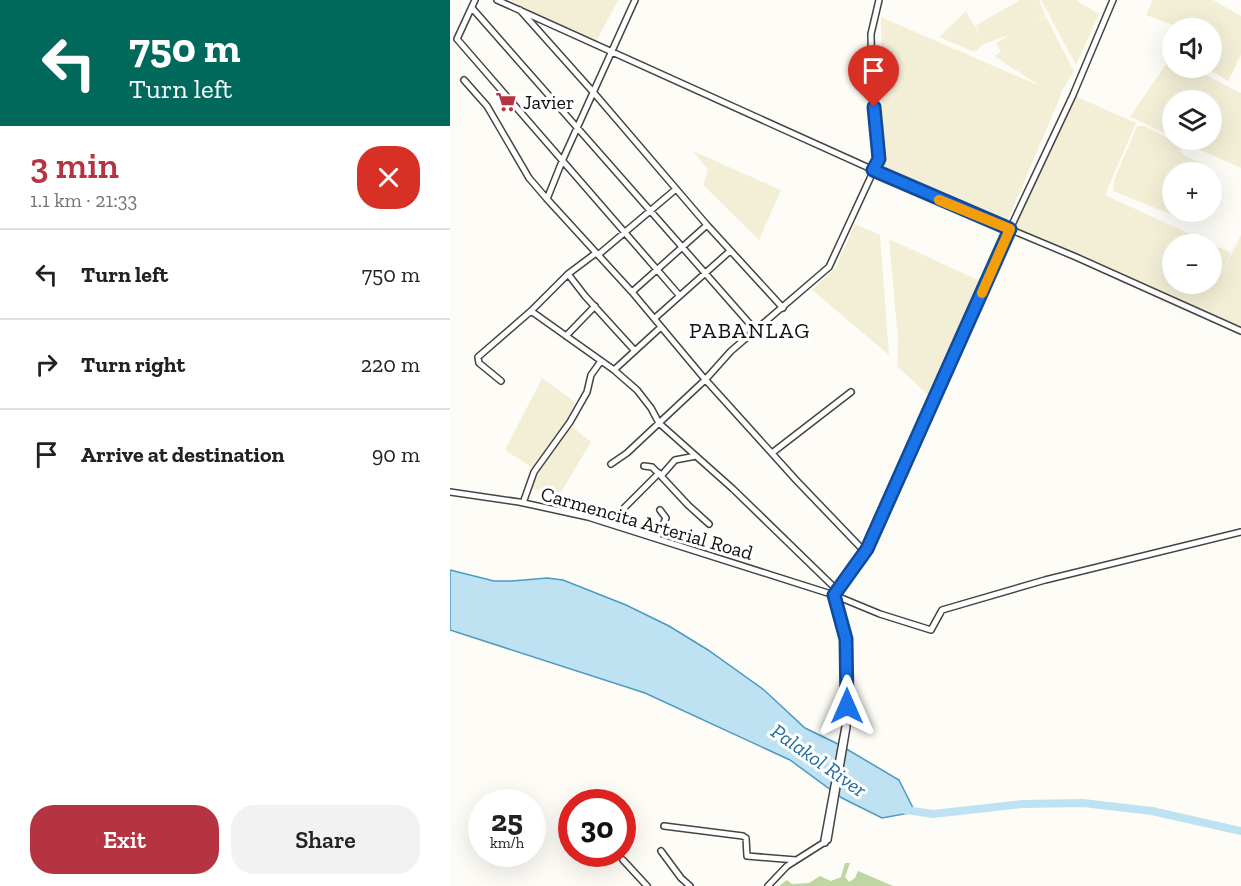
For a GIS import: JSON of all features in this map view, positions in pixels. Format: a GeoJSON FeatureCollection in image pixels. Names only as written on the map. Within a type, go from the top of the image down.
{"type":"FeatureCollection","features":[{"type":"Feature","properties":{"kind":"street"},"geometry":{"type":"LineString","coordinates":[[475,0],[457,39],[679,296]]}},
{"type":"Feature","properties":{"kind":"street"},"geometry":{"type":"LineString","coordinates":[[497,0],[873,170],[1241,331]]}},
{"type":"Feature","properties":{"kind":"street"},"geometry":{"type":"LineString","coordinates":[[547,199],[635,0]]}},
{"type":"Feature","properties":{"kind":"street"},"geometry":{"type":"LineString","coordinates":[[611,464],[627,453],[705,380],[731,351],[829,267],[879,159],[872,87],[871,34],[879,0]]}},
{"type":"Feature","properties":{"kind":"street"},"geometry":{"type":"LineString","coordinates":[[835,592],[865,552],[1010,229],[1073,95],[1113,0]]}},
{"type":"Feature","properties":{"kind":"street"},"geometry":{"type":"LineString","coordinates":[[472,8],[756,331]]}},
{"type":"Feature","properties":{"kind":"street"},"geometry":{"type":"LineString","coordinates":[[519,10],[730,251],[783,308]]}},
{"type":"Feature","properties":{"kind":"street"},"geometry":{"type":"LineString","coordinates":[[464,80],[487,106],[529,178],[655,318],[705,380],[865,552]]}},
{"type":"Feature","properties":{"kind":"street"},"geometry":{"type":"LineString","coordinates":[[501,381],[479,363],[478,357],[531,311],[568,274],[625,232],[676,189]]}},
{"type":"Feature","properties":{"kind":"street"},"geometry":{"type":"LineString","coordinates":[[632,292],[707,225]]}},
{"type":"Feature","properties":{"kind":"street"},"geometry":{"type":"LineString","coordinates":[[655,318],[730,251]]}},
{"type":"Feature","properties":{"kind":"street"},"geometry":{"type":"LineString","coordinates":[[568,274],[585,297],[635,351]]}},
{"type":"Feature","properties":{"kind":"street"},"geometry":{"type":"LineString","coordinates":[[566,336],[595,306]]}},
{"type":"Feature","properties":{"kind":"street"},"geometry":{"type":"LineString","coordinates":[[531,311],[614,370],[637,390],[659,423],[696,456],[835,592],[846,639],[846,718],[826,841],[787,866],[768,886]]}},
{"type":"Feature","properties":{"kind":"street"},"geometry":{"type":"LineString","coordinates":[[614,370],[661,327]]}},
{"type":"Feature","properties":{"kind":"street"},"geometry":{"type":"LineString","coordinates":[[523,502],[534,472],[570,422],[587,392],[591,375],[601,361]]}},
{"type":"Feature","properties":{"kind":"street"},"geometry":{"type":"LineString","coordinates":[[772,453],[851,392]]}},
{"type":"Feature","properties":{"kind":"street"},"geometry":{"type":"LineString","coordinates":[[615,525],[623,509],[675,460],[696,456]]}},
{"type":"Feature","properties":{"kind":"street"},"geometry":{"type":"LineString","coordinates":[[644,466],[660,475],[688,506],[709,524]]}},
{"type":"Feature","properties":{"kind":"street","name":"Carmencita Arterial Road"},"geometry":{"type":"LineString","coordinates":[[450,492],[523,502],[588,517],[835,592],[880,614],[931,630],[942,610],[1045,580],[1241,532]]}},
{"type":"Feature","properties":{"kind":"street"},"geometry":{"type":"LineString","coordinates":[[657,538],[666,518],[660,510]]}},
{"type":"Feature","properties":{"kind":"street"},"geometry":{"type":"LineString","coordinates":[[664,826],[743,836],[746,838],[747,856],[796,860]]}},
{"type":"Feature","properties":{"kind":"street"},"geometry":{"type":"LineString","coordinates":[[661,851],[681,878],[690,886]]}},
{"type":"Feature","properties":{"kind":"street"},"geometry":{"type":"LineString","coordinates":[[629,867],[647,886]]}},
{"type":"Feature","properties":{"kind":"shaded area"},"geometry":{"type":"Polygon","coordinates":[[[510,0],[618,0],[595,44],[510,0]]]}},
{"type":"Feature","properties":{"kind":"shaded area"},"geometry":{"type":"Polygon","coordinates":[[[1020,0],[1039,0],[1046,16],[1036,22],[1046,17],[1074,71],[1060,94],[1007,222],[940,200],[883,170],[881,17],[1040,86],[994,56],[1001,52],[996,43],[1010,35],[984,44],[974,52],[939,37],[966,11],[981,37],[976,25],[1020,0]]]}},
{"type":"Feature","properties":{"kind":"shaded area"},"geometry":{"type":"Polygon","coordinates":[[[1041,0],[1076,0],[1099,14],[1076,65],[1041,0]]]}},
{"type":"Feature","properties":{"kind":"shaded area"},"geometry":{"type":"Polygon","coordinates":[[[1153,0],[1213,0],[1241,16],[1241,55],[1228,81],[1222,77],[1222,18],[1162,18],[1162,21],[1146,15],[1153,0]]]}},
{"type":"Feature","properties":{"kind":"shaded area"},"geometry":{"type":"Polygon","coordinates":[[[1162,70],[1162,78],[1212,78],[1241,93],[1241,168],[1200,150],[1222,150],[1222,90],[1162,90],[1162,132],[1130,117],[1162,70]]]}},
{"type":"Feature","properties":{"kind":"shaded area"},"geometry":{"type":"Polygon","coordinates":[[[1073,95],[1136,123],[1105,195],[1189,234],[1162,234],[1162,294],[1222,294],[1222,273],[1241,235],[1241,327],[1202,315],[1013,229],[1073,95]]]}},
{"type":"Feature","properties":{"kind":"shaded area"},"geometry":{"type":"Polygon","coordinates":[[[1137,126],[1145,126],[1162,135],[1162,150],[1180,150],[1183,155],[1198,162],[1162,162],[1162,211],[1113,191],[1114,180],[1137,126]]]}},
{"type":"Feature","properties":{"kind":"shaded area"},"geometry":{"type":"Polygon","coordinates":[[[693,151],[781,190],[759,240],[703,185],[708,170],[693,151]]]}},
{"type":"Feature","properties":{"kind":"shaded area"},"geometry":{"type":"Polygon","coordinates":[[[855,224],[880,235],[889,355],[812,290],[836,267],[855,224]]]}},
{"type":"Feature","properties":{"kind":"shaded area"},"geometry":{"type":"Polygon","coordinates":[[[889,239],[980,281],[928,395],[897,366],[898,339],[889,239]]]}},
{"type":"Feature","properties":{"kind":"shaded area"},"geometry":{"type":"Polygon","coordinates":[[[1222,249],[1231,253],[1222,273],[1222,249]]]}},
{"type":"Feature","properties":{"kind":"shaded area"},"geometry":{"type":"Polygon","coordinates":[[[542,378],[575,402],[566,422],[591,442],[560,494],[529,488],[536,470],[505,450],[542,378]]]}},
{"type":"Feature","properties":{"kind":"green space"},"geometry":{"type":"Polygon","coordinates":[[[845,863],[850,863],[845,877],[849,882],[855,878],[858,871],[893,886],[779,886],[787,880],[792,884],[809,883],[820,876],[831,881],[841,877],[845,863]]]}},
{"type":"Feature","properties":{"kind":"water"},"geometry":{"type":"Polygon","coordinates":[[[450,570],[494,581],[547,578],[563,580],[626,605],[669,626],[708,650],[764,690],[805,728],[838,744],[899,780],[915,812],[882,818],[842,798],[790,760],[645,693],[450,630],[450,570]]]}},
{"type":"Feature","properties":{"kind":"waterway","name":"Palakol River"},"geometry":{"type":"LineString","coordinates":[[906,810],[933,814],[1022,804],[1083,803],[1152,811],[1241,831]]}},
{"type":"Feature","properties":{"kind":"slow traffic"},"geometry":{"type":"LineString","coordinates":[[939,200],[1010,229],[982,293]]}},
{"type":"Feature","properties":{"kind":"place","name":"Javier"},"geometry":{"type":"Point","coordinates":[506,102]}},
{"type":"Feature","properties":{"kind":"district","name":"PABANLAG"},"geometry":{"type":"Point","coordinates":[750,330]}},
{"type":"Feature","properties":{"kind":"route"},"geometry":{"type":"LineString","coordinates":[[847,706],[846,639],[834,595],[867,549],[1010,229],[873,170],[879,159],[874,107]]}}]}
